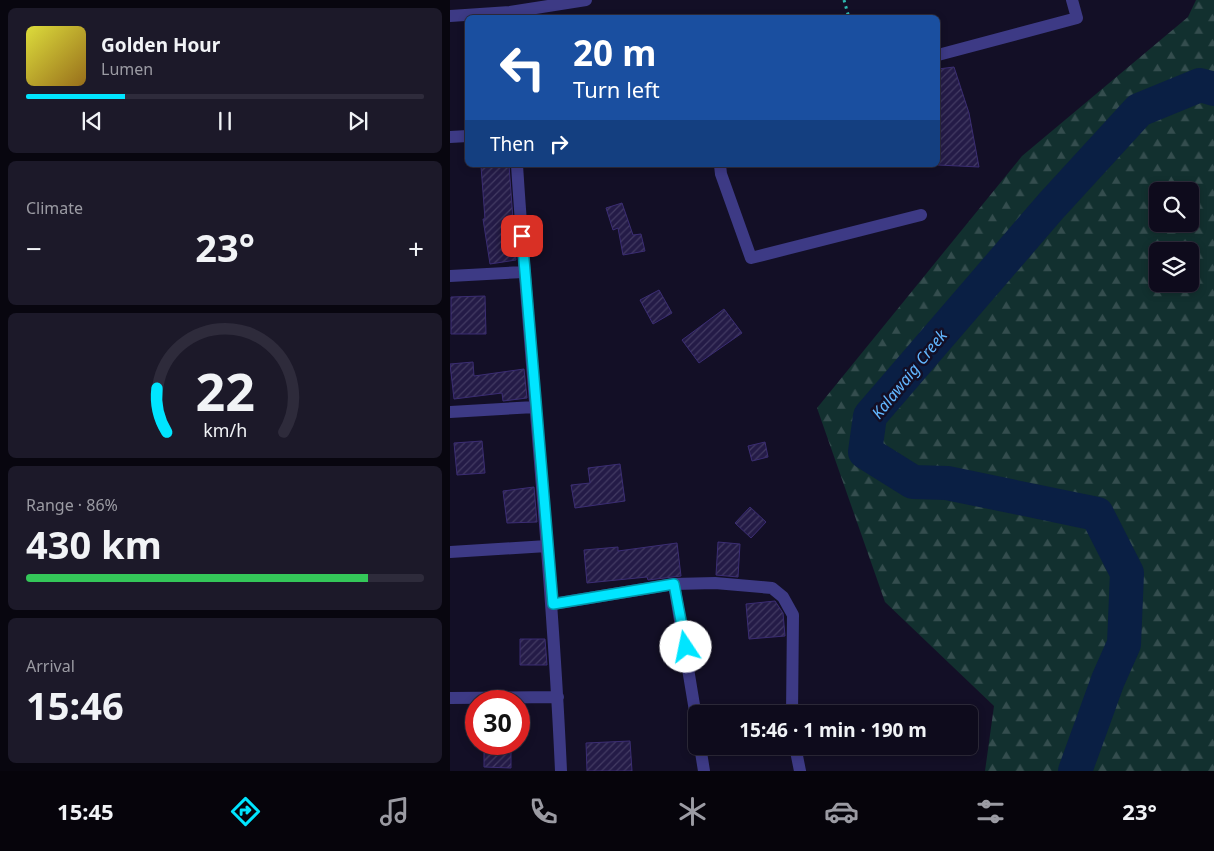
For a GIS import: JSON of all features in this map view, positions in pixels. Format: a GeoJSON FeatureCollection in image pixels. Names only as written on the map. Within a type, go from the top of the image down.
{"type":"FeatureCollection","features":[{"type":"Feature","properties":{"kind":"street"},"geometry":{"type":"LineString","coordinates":[[510,15],[586,0]]}},
{"type":"Feature","properties":{"kind":"street"},"geometry":{"type":"LineString","coordinates":[[940,54],[1077,18],[1072,0]]}},
{"type":"Feature","properties":{"kind":"street"},"geometry":{"type":"LineString","coordinates":[[450,16],[465,16]]}},
{"type":"Feature","properties":{"kind":"street"},"geometry":{"type":"LineString","coordinates":[[450,137],[465,136]]}},
{"type":"Feature","properties":{"kind":"street"},"geometry":{"type":"LineString","coordinates":[[517,167],[535,408],[553,604],[561,771]]}},
{"type":"Feature","properties":{"kind":"street"},"geometry":{"type":"LineString","coordinates":[[720,167],[721,174],[751,258],[921,215]]}},
{"type":"Feature","properties":{"kind":"street"},"geometry":{"type":"LineString","coordinates":[[450,276],[524,272]]}},
{"type":"Feature","properties":{"kind":"street"},"geometry":{"type":"LineString","coordinates":[[450,412],[535,408]]}},
{"type":"Feature","properties":{"kind":"street"},"geometry":{"type":"LineString","coordinates":[[450,552],[547,546]]}},
{"type":"Feature","properties":{"kind":"street"},"geometry":{"type":"LineString","coordinates":[[553,604],[674,584],[714,583],[772,588],[783,598],[793,615],[792,705]]}},
{"type":"Feature","properties":{"kind":"street"},"geometry":{"type":"LineString","coordinates":[[674,584],[694,705]]}},
{"type":"Feature","properties":{"kind":"street"},"geometry":{"type":"LineString","coordinates":[[450,698],[558,698]]}},
{"type":"Feature","properties":{"kind":"street"},"geometry":{"type":"LineString","coordinates":[[701,755],[704,771]]}},
{"type":"Feature","properties":{"kind":"street"},"geometry":{"type":"LineString","coordinates":[[797,755],[800,771]]}},
{"type":"Feature","properties":{"kind":"path"},"geometry":{"type":"LineString","coordinates":[[844,0],[848,15]]}},
{"type":"Feature","properties":{"kind":"green space"},"geometry":{"type":"Polygon","coordinates":[[[1196,0],[1214,0],[1214,771],[985,771],[994,706],[885,602],[817,408],[1022,156],[1188,17],[1196,0]]]}},
{"type":"Feature","properties":{"kind":"building"},"geometry":{"type":"Polygon","coordinates":[[[954,67],[969,113],[979,167],[940,165],[940,69],[954,67]]]}},
{"type":"Feature","properties":{"kind":"building"},"geometry":{"type":"Polygon","coordinates":[[[481,167],[509,167],[516,260],[490,264],[483,219],[485,219],[481,167]]]}},
{"type":"Feature","properties":{"kind":"building"},"geometry":{"type":"Polygon","coordinates":[[[622,203],[633,235],[641,234],[645,251],[623,255],[618,228],[613,230],[606,208],[622,203]]]}},
{"type":"Feature","properties":{"kind":"building"},"geometry":{"type":"Polygon","coordinates":[[[659,290],[672,313],[653,324],[640,300],[659,290]]]}},
{"type":"Feature","properties":{"kind":"building"},"geometry":{"type":"Polygon","coordinates":[[[485,296],[486,334],[451,334],[451,297],[485,296]]]}},
{"type":"Feature","properties":{"kind":"building"},"geometry":{"type":"Polygon","coordinates":[[[724,309],[742,333],[699,363],[682,340],[724,309]]]}},
{"type":"Feature","properties":{"kind":"building"},"geometry":{"type":"Polygon","coordinates":[[[473,362],[474,376],[524,369],[527,398],[503,401],[502,393],[454,399],[450,364],[473,362]]]}},
{"type":"Feature","properties":{"kind":"building"},"geometry":{"type":"Polygon","coordinates":[[[482,441],[485,473],[457,475],[454,443],[482,441]]]}},
{"type":"Feature","properties":{"kind":"building"},"geometry":{"type":"Polygon","coordinates":[[[765,442],[768,457],[752,461],[748,446],[765,442]]]}},
{"type":"Feature","properties":{"kind":"building"},"geometry":{"type":"Polygon","coordinates":[[[620,464],[625,501],[575,508],[571,485],[590,483],[588,468],[620,464]]]}},
{"type":"Feature","properties":{"kind":"building"},"geometry":{"type":"Polygon","coordinates":[[[534,487],[537,522],[507,523],[503,491],[534,487]]]}},
{"type":"Feature","properties":{"kind":"building"},"geometry":{"type":"Polygon","coordinates":[[[750,507],[766,522],[751,538],[735,523],[750,507]]]}},
{"type":"Feature","properties":{"kind":"building"},"geometry":{"type":"Polygon","coordinates":[[[718,542],[740,544],[738,577],[716,575],[718,542]]]}},
{"type":"Feature","properties":{"kind":"building"},"geometry":{"type":"Polygon","coordinates":[[[677,543],[681,576],[648,580],[647,577],[587,583],[584,550],[618,547],[618,551],[677,543]]]}},
{"type":"Feature","properties":{"kind":"building"},"geometry":{"type":"Polygon","coordinates":[[[775,601],[783,613],[785,636],[749,639],[746,604],[775,601]]]}},
{"type":"Feature","properties":{"kind":"building"},"geometry":{"type":"Polygon","coordinates":[[[520,639],[545,639],[547,665],[520,665],[520,639]]]}},
{"type":"Feature","properties":{"kind":"building"},"geometry":{"type":"Polygon","coordinates":[[[630,741],[632,771],[587,771],[586,743],[630,741]]]}},
{"type":"Feature","properties":{"kind":"building"},"geometry":{"type":"Polygon","coordinates":[[[484,755],[511,755],[511,768],[484,767],[484,755]]]}},
{"type":"Feature","properties":{"kind":"waterway","name":"Kalawaig Creek"},"geometry":{"type":"LineString","coordinates":[[1075,771],[1108,680],[1124,644],[1127,573],[1097,514],[947,483],[913,482],[865,452],[870,416],[1051,206],[1139,110],[1200,85],[1214,89]]}},
{"type":"Feature","properties":{"kind":"route"},"geometry":{"type":"LineString","coordinates":[[522,236],[553,604],[674,584],[686,647]]}}]}
